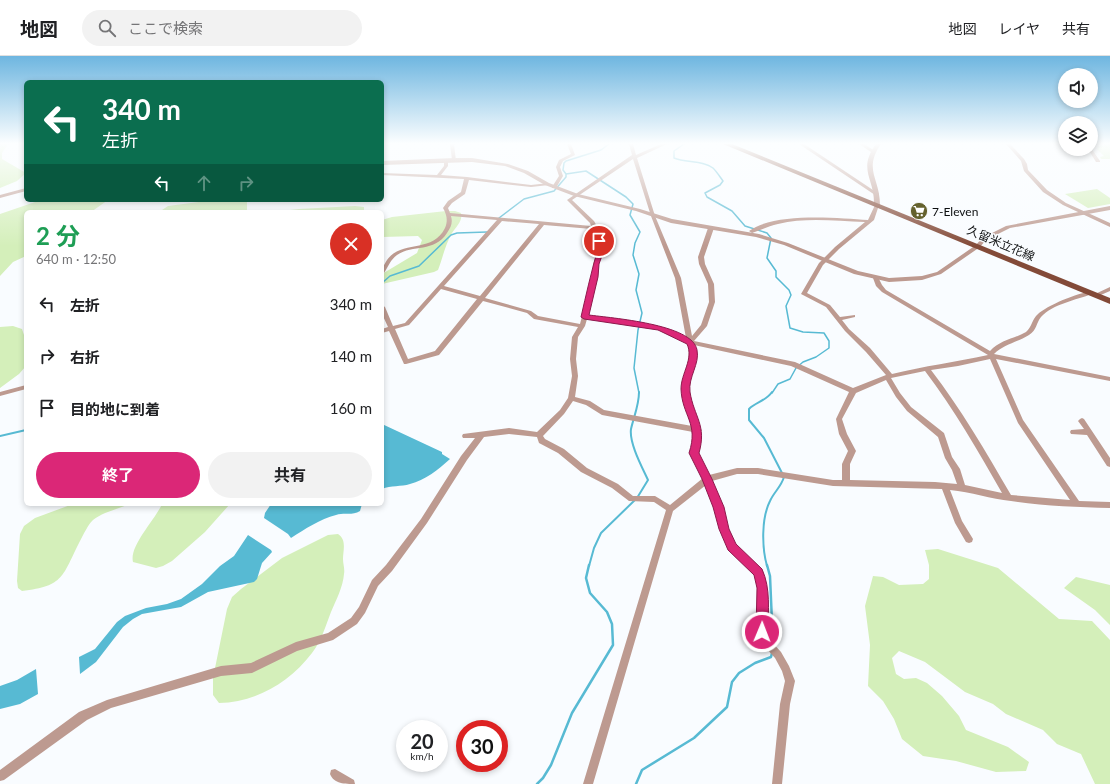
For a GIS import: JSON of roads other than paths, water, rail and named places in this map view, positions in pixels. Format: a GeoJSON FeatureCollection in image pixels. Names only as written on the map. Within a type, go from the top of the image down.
{"type":"FeatureCollection","features":[{"type":"Feature","properties":{"kind":"main road","name":"久留米立花線"},"geometry":{"type":"LineString","coordinates":[[810,178],[1110,301]]}},
{"type":"Feature","properties":{"kind":"street"},"geometry":{"type":"LineString","coordinates":[[547,184],[531,186],[467,178],[463,193],[450,202],[445,208],[450,214],[595,228]]}},
{"type":"Feature","properties":{"kind":"street"},"geometry":{"type":"LineString","coordinates":[[536,178],[556,188],[576,195],[619,205],[653,216],[689,225],[757,235],[786,244],[856,273],[889,280],[908,280],[939,273],[978,246],[984,239],[1008,227],[1110,208]]}},
{"type":"Feature","properties":{"kind":"street"},"geometry":{"type":"LineString","coordinates":[[556,188],[560,178]]}},
{"type":"Feature","properties":{"kind":"street"},"geometry":{"type":"LineString","coordinates":[[540,435],[562,412],[571,398],[575,376],[572,359],[575,337],[582,326],[596,264],[601,250],[592,222],[587,215],[570,200],[601,178]]}},
{"type":"Feature","properties":{"kind":"street"},"geometry":{"type":"LineString","coordinates":[[641,178],[664,246],[678,278],[694,356],[687,375],[686,389],[688,403],[698,430],[697,444],[694,453],[719,507],[724,529],[732,547],[758,573],[763,588],[762,632],[768,644],[778,655],[786,669],[790,681],[785,704],[777,784]]}},
{"type":"Feature","properties":{"kind":"street"},"geometry":{"type":"LineString","coordinates":[[853,178],[877,194]]}},
{"type":"Feature","properties":{"kind":"street"},"geometry":{"type":"LineString","coordinates":[[872,178],[877,194],[877,205],[872,219],[825,260],[804,294],[828,306],[846,330],[868,350],[888,376],[898,395],[909,409],[941,435],[949,458],[956,469],[962,488]]}},
{"type":"Feature","properties":{"kind":"street"},"geometry":{"type":"LineString","coordinates":[[1031,178],[1052,198],[1080,213],[1110,225]]}},
{"type":"Feature","properties":{"kind":"street"},"geometry":{"type":"LineString","coordinates":[[0,197],[24,190]]}},
{"type":"Feature","properties":{"kind":"street"},"geometry":{"type":"LineString","coordinates":[[384,269],[397,253],[423,247],[436,242],[445,234],[449,225],[450,214]]}},
{"type":"Feature","properties":{"kind":"street"},"geometry":{"type":"LineString","coordinates":[[384,331],[407,324],[501,219]]}},
{"type":"Feature","properties":{"kind":"street"},"geometry":{"type":"LineString","coordinates":[[752,231],[765,225],[783,220],[802,219],[868,221]]}},
{"type":"Feature","properties":{"kind":"street"},"geometry":{"type":"LineString","coordinates":[[384,313],[406,362],[437,353],[542,224]]}},
{"type":"Feature","properties":{"kind":"street"},"geometry":{"type":"LineString","coordinates":[[690,342],[704,326],[712,302],[711,284],[702,264],[701,257],[711,228]]}},
{"type":"Feature","properties":{"kind":"street"},"geometry":{"type":"LineString","coordinates":[[876,278],[879,286],[884,291],[992,355],[1110,379]]}},
{"type":"Feature","properties":{"kind":"street"},"geometry":{"type":"LineString","coordinates":[[440,287],[529,312],[536,318],[582,326]]}},
{"type":"Feature","properties":{"kind":"street"},"geometry":{"type":"LineString","coordinates":[[846,483],[846,464],[852,451],[843,434],[839,419],[853,391],[888,376],[958,364],[992,355],[998,346],[1027,333],[1035,327],[1038,317],[1047,310],[1110,289]]}},
{"type":"Feature","properties":{"kind":"street"},"geometry":{"type":"LineString","coordinates":[[838,319],[853,316]]}},
{"type":"Feature","properties":{"kind":"street"},"geometry":{"type":"LineString","coordinates":[[584,317],[659,328],[690,342],[793,364],[853,391]]}},
{"type":"Feature","properties":{"kind":"street"},"geometry":{"type":"LineString","coordinates":[[992,355],[1020,421],[1077,504]]}},
{"type":"Feature","properties":{"kind":"street"},"geometry":{"type":"LineString","coordinates":[[928,368],[979,447],[1008,497]]}},
{"type":"Feature","properties":{"kind":"street"},"geometry":{"type":"LineString","coordinates":[[0,394],[24,388]]}},
{"type":"Feature","properties":{"kind":"street"},"geometry":{"type":"LineString","coordinates":[[571,398],[588,403],[602,412],[698,430]]}},
{"type":"Feature","properties":{"kind":"street"},"geometry":{"type":"LineString","coordinates":[[1082,421],[1110,464]]}},
{"type":"Feature","properties":{"kind":"street"},"geometry":{"type":"LineString","coordinates":[[466,436],[509,431],[540,435]]}},
{"type":"Feature","properties":{"kind":"street"},"geometry":{"type":"LineString","coordinates":[[1074,432],[1089,432]]}},
{"type":"Feature","properties":{"kind":"street"},"geometry":{"type":"LineString","coordinates":[[0,776],[83,716],[110,703],[221,671],[252,668],[296,647],[330,637],[354,621],[362,610],[375,583],[424,521],[464,458],[482,434]]}},
{"type":"Feature","properties":{"kind":"street"},"geometry":{"type":"LineString","coordinates":[[540,435],[542,441],[561,451],[584,470],[615,486],[632,499],[655,499],[670,510]]}},
{"type":"Feature","properties":{"kind":"street"},"geometry":{"type":"LineString","coordinates":[[588,784],[670,510],[707,479],[737,471],[758,471],[833,483],[879,485],[905,483],[945,486],[1008,497],[1077,504],[1110,505]]}},
{"type":"Feature","properties":{"kind":"street"},"geometry":{"type":"LineString","coordinates":[[945,486],[959,523],[968,539]]}},
{"type":"Feature","properties":{"kind":"street"},"geometry":{"type":"LineString","coordinates":[[335,774],[350,784]]}},
{"type":"Feature","properties":{"kind":"water"},"geometry":{"type":"Polygon","coordinates":[[[384,425],[442,452],[442,454],[450,459],[436,471],[421,480],[407,485],[384,488],[384,425]]]}},
{"type":"Feature","properties":{"kind":"water"},"geometry":{"type":"Polygon","coordinates":[[[270,506],[361,506],[360,511],[351,514],[339,514],[324,519],[291,538],[288,534],[264,518],[265,513],[270,506]]]}},
{"type":"Feature","properties":{"kind":"water"},"geometry":{"type":"Polygon","coordinates":[[[248,535],[272,552],[262,563],[257,579],[254,582],[208,592],[181,607],[142,614],[123,627],[96,662],[80,674],[79,657],[95,649],[117,622],[125,616],[146,608],[167,604],[181,599],[202,584],[220,566],[234,556],[248,535]]]}},
{"type":"Feature","properties":{"kind":"water"},"geometry":{"type":"Polygon","coordinates":[[[36,669],[38,694],[20,704],[0,709],[0,686],[17,680],[36,669]]]}},
{"type":"Feature","properties":{"kind":"waterway"},"geometry":{"type":"LineString","coordinates":[[499,218],[524,199],[554,191],[565,178]]}},
{"type":"Feature","properties":{"kind":"waterway"},"geometry":{"type":"LineString","coordinates":[[597,178],[626,197],[633,204],[630,215],[640,232],[635,243],[633,255],[639,274],[636,290],[642,313],[638,330],[634,368],[639,393]]}},
{"type":"Feature","properties":{"kind":"waterway"},"geometry":{"type":"LineString","coordinates":[[721,178],[723,181],[720,185],[705,193],[707,197],[732,211],[745,226],[767,233],[771,238],[767,258],[776,271],[776,277],[789,290],[791,295],[786,306],[790,328],[803,332],[824,333],[829,341],[829,348],[816,357],[803,362],[796,368],[790,379],[778,384],[772,393]]}},
{"type":"Feature","properties":{"kind":"waterway"},"geometry":{"type":"LineString","coordinates":[[384,281],[390,276],[419,266],[451,235],[457,233],[487,232]]}},
{"type":"Feature","properties":{"kind":"waterway"},"geometry":{"type":"LineString","coordinates":[[772,392],[770,395],[749,409],[749,420],[764,438],[782,473]]}},
{"type":"Feature","properties":{"kind":"waterway"},"geometry":{"type":"LineString","coordinates":[[589,566],[594,548],[601,533],[637,498],[648,480],[636,455],[631,435],[639,393]]}},
{"type":"Feature","properties":{"kind":"waterway"},"geometry":{"type":"LineString","coordinates":[[0,436],[24,430]]}},
{"type":"Feature","properties":{"kind":"waterway"},"geometry":{"type":"LineString","coordinates":[[767,566],[763,542],[765,516],[770,501],[784,477]]}},
{"type":"Feature","properties":{"kind":"waterway"},"geometry":{"type":"LineString","coordinates":[[537,784],[543,778],[551,765],[572,713],[613,645],[612,624],[607,612],[590,593],[586,578],[589,565]]}},
{"type":"Feature","properties":{"kind":"waterway"},"geometry":{"type":"LineString","coordinates":[[767,565],[770,576],[773,645]]}},
{"type":"Feature","properties":{"kind":"waterway"},"geometry":{"type":"LineString","coordinates":[[636,784],[642,770],[694,738],[727,707],[732,682],[739,673],[755,663],[771,657],[772,653]]}},
{"type":"Feature","properties":{"kind":"place","name":"7-Eleven"},"geometry":{"type":"Point","coordinates":[919,211]}}]}
